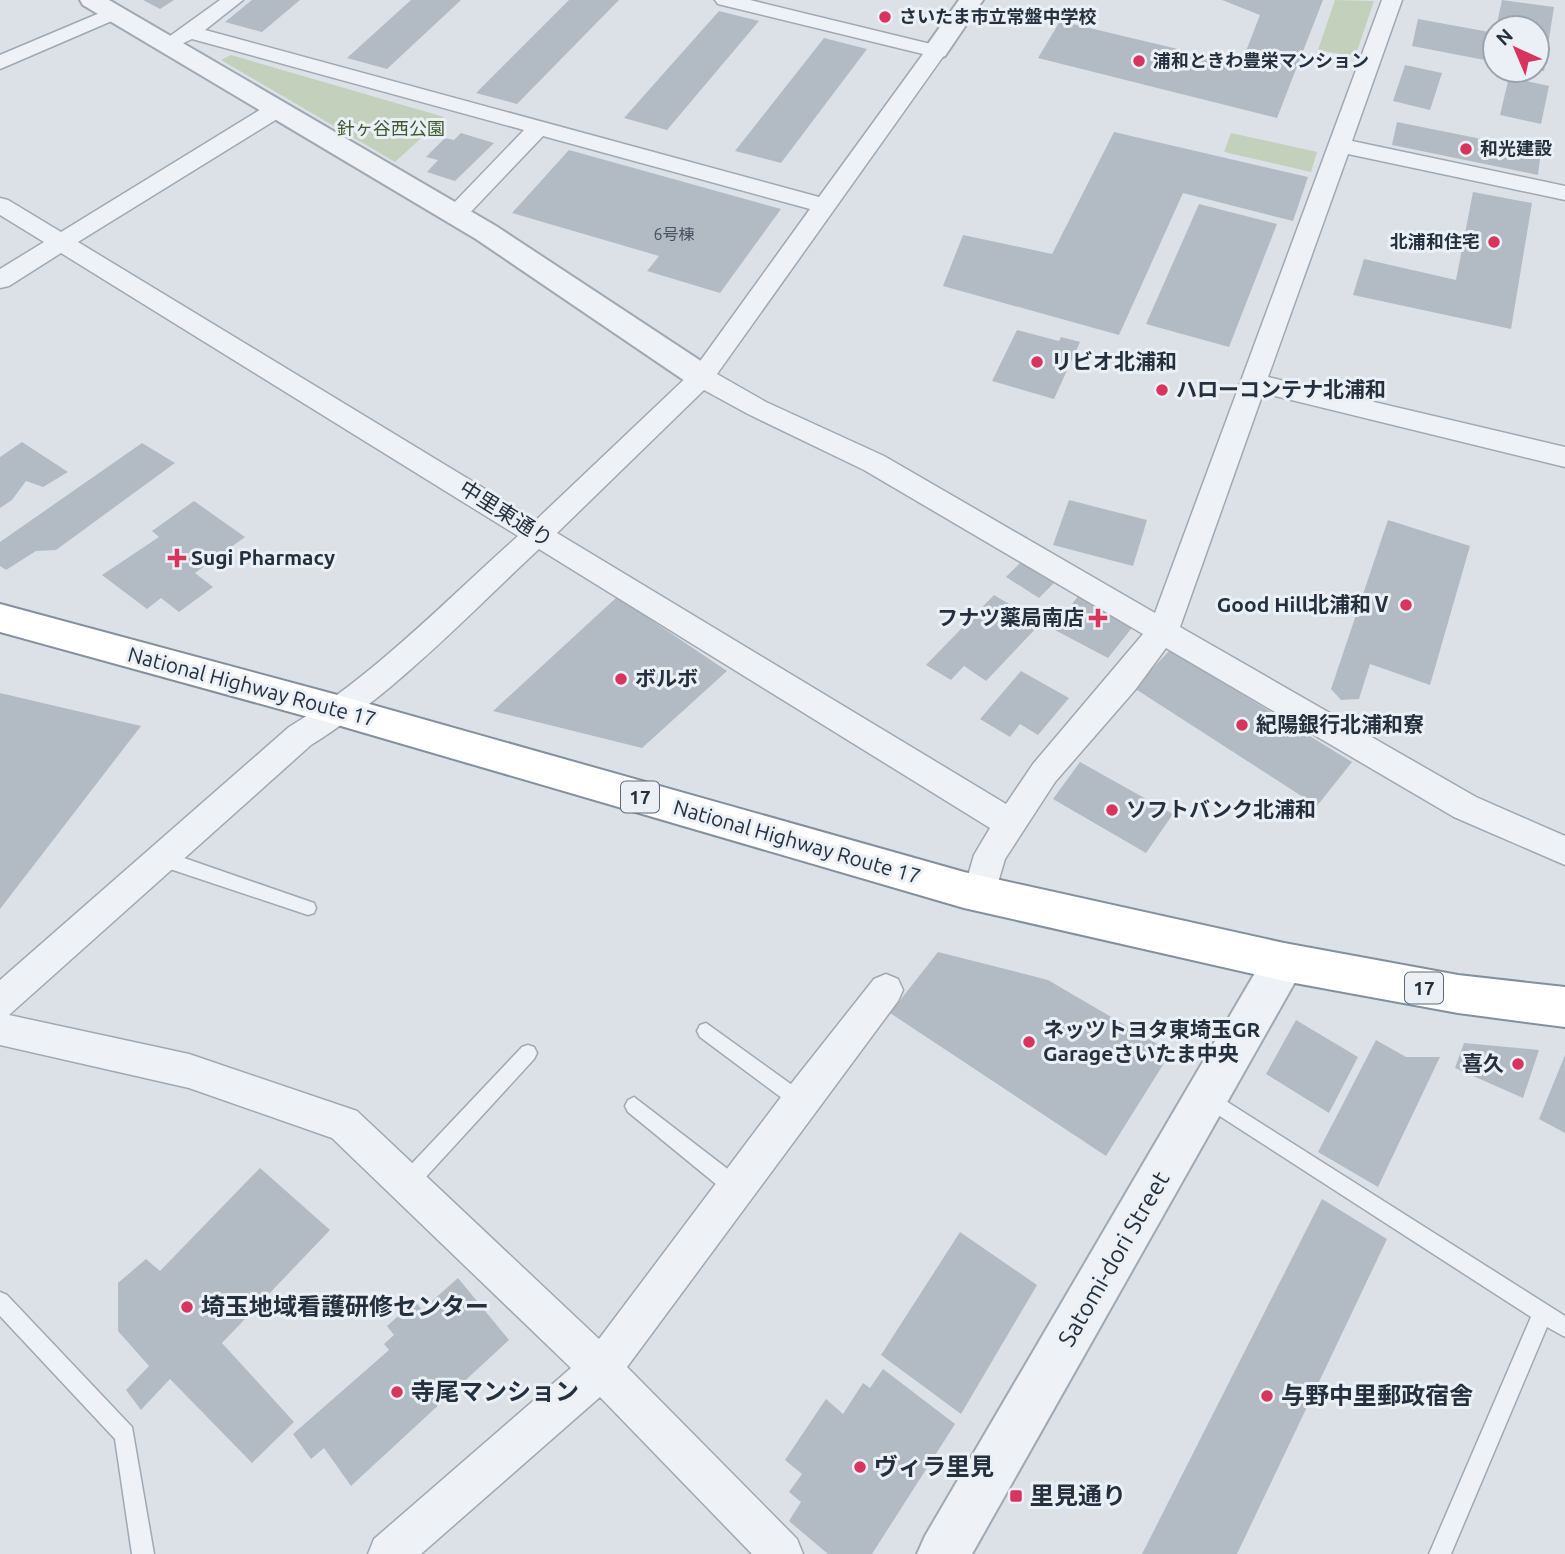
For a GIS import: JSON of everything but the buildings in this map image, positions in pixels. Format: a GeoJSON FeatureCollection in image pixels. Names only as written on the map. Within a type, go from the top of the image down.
{"type":"FeatureCollection","features":[{"type":"Feature","properties":{"kind":"highway","name":"National Highway Route 17"},"geometry":{"type":"LineString","coordinates":[[0,618],[341,710],[980,893],[1284,962],[1458,994],[1565,1007]]}},
{"type":"Feature","properties":{"kind":"street"},"geometry":{"type":"LineString","coordinates":[[167,47],[233,0]]}},
{"type":"Feature","properties":{"kind":"street"},"geometry":{"type":"LineString","coordinates":[[725,0],[936,51]]}},
{"type":"Feature","properties":{"kind":"street"},"geometry":{"type":"LineString","coordinates":[[0,1002],[300,736],[341,710],[538,534],[702,377],[971,0]]}},
{"type":"Feature","properties":{"kind":"street"},"geometry":{"type":"LineString","coordinates":[[980,893],[990,855],[1044,773],[1124,681],[1164,629],[1392,0]]}},
{"type":"Feature","properties":{"kind":"street"},"geometry":{"type":"LineString","coordinates":[[0,63],[103,7],[274,111],[456,214],[565,283],[702,377],[757,408],[874,463],[1164,629],[1465,807],[1565,851]]}},
{"type":"Feature","properties":{"kind":"street"},"geometry":{"type":"LineString","coordinates":[[190,32],[826,206]]}},
{"type":"Feature","properties":{"kind":"street"},"geometry":{"type":"LineString","coordinates":[[0,280],[274,111]]}},
{"type":"Feature","properties":{"kind":"street"},"geometry":{"type":"LineString","coordinates":[[456,214],[539,127]]}},
{"type":"Feature","properties":{"kind":"street"},"geometry":{"type":"LineString","coordinates":[[1339,145],[1565,192]]}},
{"type":"Feature","properties":{"kind":"street","name":"中里東通り"},"geometry":{"type":"LineString","coordinates":[[0,205],[1012,825]]}},
{"type":"Feature","properties":{"kind":"street"},"geometry":{"type":"LineString","coordinates":[[1254,382],[1565,457]]}},
{"type":"Feature","properties":{"kind":"street","name":"Satomi-dori Street"},"geometry":{"type":"LineString","coordinates":[[943,1554],[1284,962]]}},
{"type":"Feature","properties":{"kind":"street"},"geometry":{"type":"LineString","coordinates":[[389,1554],[601,1369],[886,990]]}},
{"type":"Feature","properties":{"kind":"street"},"geometry":{"type":"LineString","coordinates":[[0,1029],[189,1071],[344,1124],[601,1369],[782,1554]]}},
{"type":"Feature","properties":{"kind":"lane"},"geometry":{"type":"LineString","coordinates":[[164,858],[308,908]]}},
{"type":"Feature","properties":{"kind":"lane"},"geometry":{"type":"LineString","coordinates":[[706,1031],[800,1101]]}},
{"type":"Feature","properties":{"kind":"lane"},"geometry":{"type":"LineString","coordinates":[[407,1183],[528,1053]]}},
{"type":"Feature","properties":{"kind":"lane"},"geometry":{"type":"LineString","coordinates":[[1208,1098],[1565,1327]]}},
{"type":"Feature","properties":{"kind":"lane"},"geometry":{"type":"LineString","coordinates":[[634,1106],[735,1188]]}},
{"type":"Feature","properties":{"kind":"lane"},"geometry":{"type":"LineString","coordinates":[[0,1302],[125,1434],[143,1554]]}},
{"type":"Feature","properties":{"kind":"lane"},"geometry":{"type":"LineString","coordinates":[[1440,1554],[1543,1313]]}},
{"type":"Feature","properties":{"kind":"green space"},"geometry":{"type":"Polygon","coordinates":[[[1335,0],[1374,1],[1355,57],[1318,50],[1335,0]]]}},
{"type":"Feature","properties":{"kind":"green space","name":"針ヶ谷西公園"},"geometry":{"type":"Polygon","coordinates":[[[231,55],[444,117],[395,162],[221,60],[231,55]]]}},
{"type":"Feature","properties":{"kind":"green space"},"geometry":{"type":"Polygon","coordinates":[[[1231,133],[1317,152],[1311,172],[1224,152],[1231,133]]]}},
{"type":"Feature","properties":{"kind":"place","name":"さいたま市立常盤中学校"},"geometry":{"type":"Point","coordinates":[885,17]}},
{"type":"Feature","properties":{"kind":"place","name":"浦和ときわ豊栄マンション"},"geometry":{"type":"Point","coordinates":[1139,61]}},
{"type":"Feature","properties":{"kind":"place","name":"和光建設"},"geometry":{"type":"Point","coordinates":[1466,149]}},
{"type":"Feature","properties":{"kind":"place","name":"北浦和住宅"},"geometry":{"type":"Point","coordinates":[1494,242]}},
{"type":"Feature","properties":{"kind":"place","name":"リビオ北浦和"},"geometry":{"type":"Point","coordinates":[1037,362]}},
{"type":"Feature","properties":{"kind":"place","name":"ハローコンテナ北浦和"},"geometry":{"type":"Point","coordinates":[1162,390]}},
{"type":"Feature","properties":{"kind":"place","name":"Sugi Pharmacy"},"geometry":{"type":"Point","coordinates":[177,558]}},
{"type":"Feature","properties":{"kind":"place","name":"Good Hill北浦和Ⅴ"},"geometry":{"type":"Point","coordinates":[1406,605]}},
{"type":"Feature","properties":{"kind":"place","name":"フナツ薬局南店"},"geometry":{"type":"Point","coordinates":[1098,618]}},
{"type":"Feature","properties":{"kind":"place","name":"ボルボ"},"geometry":{"type":"Point","coordinates":[621,679]}},
{"type":"Feature","properties":{"kind":"place","name":"紀陽銀行北浦和寮"},"geometry":{"type":"Point","coordinates":[1242,725]}},
{"type":"Feature","properties":{"kind":"place","name":"ソフトバンク北浦和"},"geometry":{"type":"Point","coordinates":[1112,810]}},
{"type":"Feature","properties":{"kind":"place","name":"ネッツトヨタ東埼玉GR Garageさいたま中央"},"geometry":{"type":"Point","coordinates":[1029,1042]}},
{"type":"Feature","properties":{"kind":"place","name":"喜久"},"geometry":{"type":"Point","coordinates":[1518,1064]}},
{"type":"Feature","properties":{"kind":"place","name":"埼玉地域看護研修センター"},"geometry":{"type":"Point","coordinates":[187,1307]}},
{"type":"Feature","properties":{"kind":"place","name":"寺尾マンション"},"geometry":{"type":"Point","coordinates":[397,1392]}},
{"type":"Feature","properties":{"kind":"place","name":"与野中里郵政宿舎"},"geometry":{"type":"Point","coordinates":[1267,1396]}},
{"type":"Feature","properties":{"kind":"place","name":"ヴィラ里見"},"geometry":{"type":"Point","coordinates":[860,1467]}},
{"type":"Feature","properties":{"kind":"place","name":"里見通り"},"geometry":{"type":"Point","coordinates":[1016,1496]}}]}
